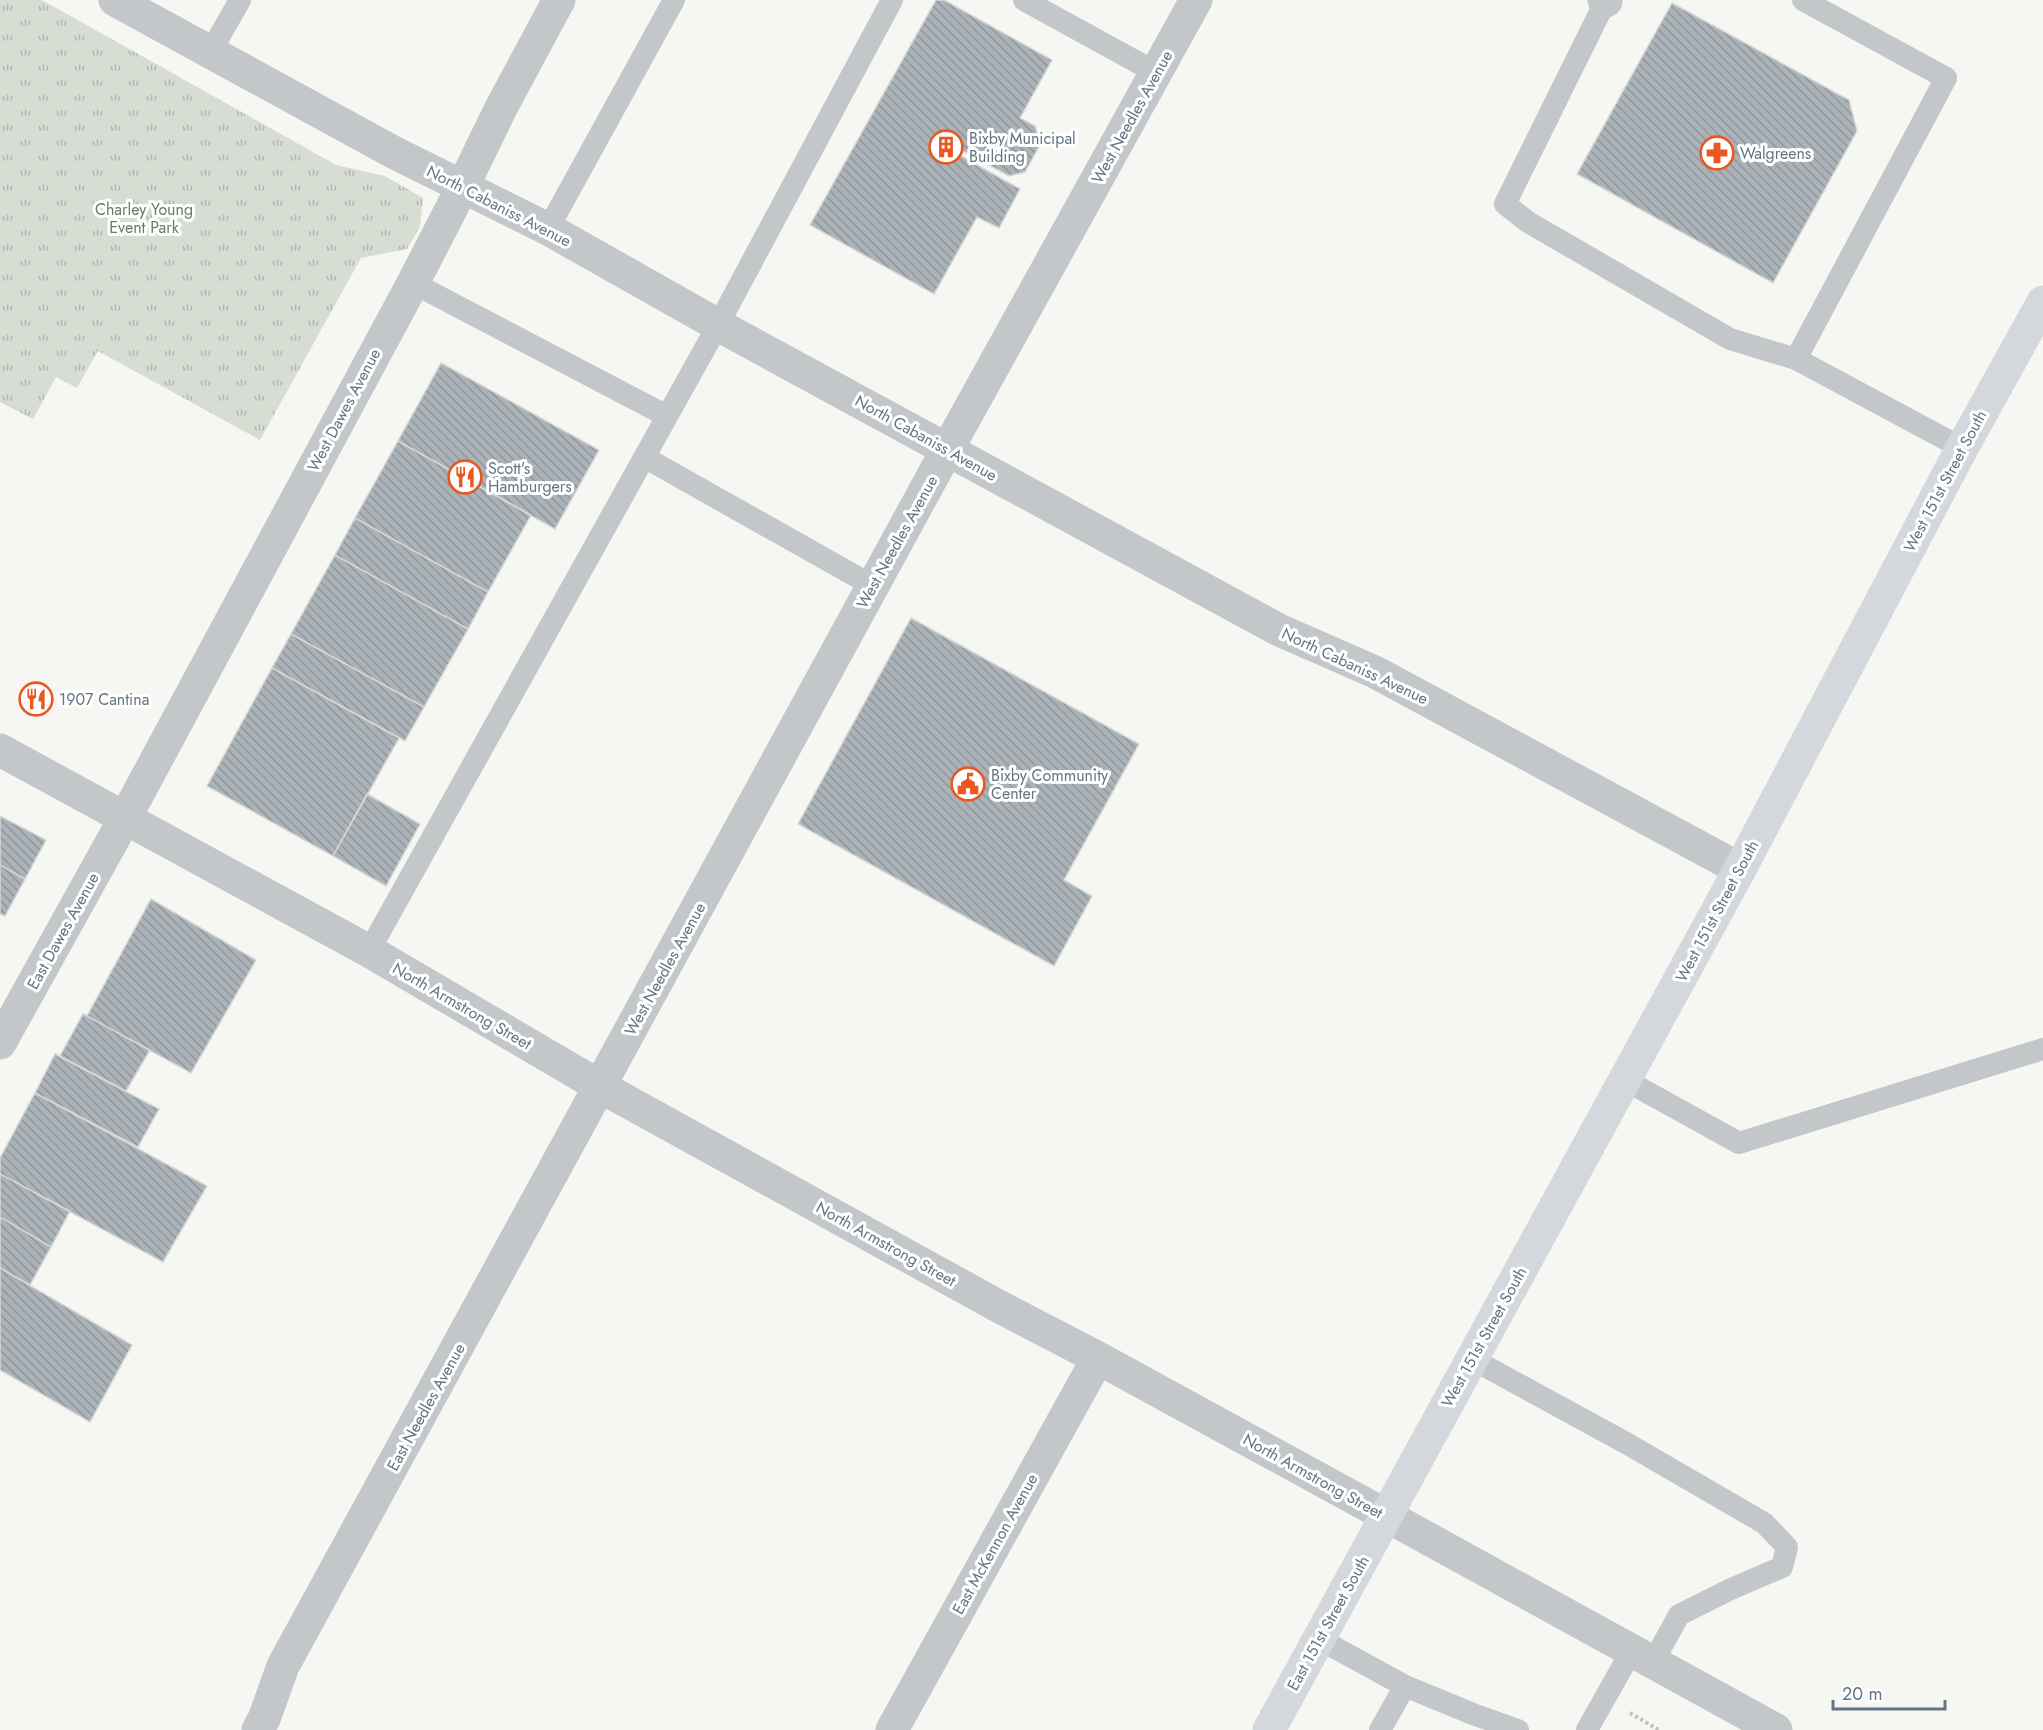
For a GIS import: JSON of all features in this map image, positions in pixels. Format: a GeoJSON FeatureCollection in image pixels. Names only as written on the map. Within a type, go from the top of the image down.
{"type":"FeatureCollection","features":[{"type":"Feature","properties":{"kind":"main road","name":"West 151st Street South"},"geometry":{"type":"LineString","coordinates":[[1387,1516],[1740,869],[1962,448],[2043,302]]}},
{"type":"Feature","properties":{"kind":"main road","name":"East 151st Street South"},"geometry":{"type":"LineString","coordinates":[[1269,1730],[1387,1516]]}},
{"type":"Feature","properties":{"kind":"street","name":"North Cabaniss Avenue"},"geometry":{"type":"LineString","coordinates":[[115,0],[462,188],[548,229],[718,325],[1278,630],[1375,672],[1740,869]]}},
{"type":"Feature","properties":{"kind":"street","name":"West Dawes Avenue"},"geometry":{"type":"LineString","coordinates":[[125,818],[413,283],[501,108],[559,0]]}},
{"type":"Feature","properties":{"kind":"street","name":"West Needles Avenue"},"geometry":{"type":"LineString","coordinates":[[601,1087],[947,450],[1196,0]]}},
{"type":"Feature","properties":{"kind":"street","name":"North Armstrong Street"},"geometry":{"type":"LineString","coordinates":[[0,750],[369,951],[601,1087],[1776,1730]]}},
{"type":"Feature","properties":{"kind":"street","name":"East Dawes Avenue"},"geometry":{"type":"LineString","coordinates":[[0,1043],[125,818]]}},
{"type":"Feature","properties":{"kind":"street","name":"East Needles Avenue"},"geometry":{"type":"LineString","coordinates":[[268,1726],[283,1666],[601,1087]]}},
{"type":"Feature","properties":{"kind":"street","name":"East McKennon Avenue"},"geometry":{"type":"LineString","coordinates":[[892,1730],[1098,1358]]}},
{"type":"Feature","properties":{"kind":"lane"},"geometry":{"type":"LineString","coordinates":[[211,51],[240,0]]}},
{"type":"Feature","properties":{"kind":"lane"},"geometry":{"type":"LineString","coordinates":[[548,229],[674,0]]}},
{"type":"Feature","properties":{"kind":"lane"},"geometry":{"type":"LineString","coordinates":[[369,951],[718,325],[892,0]]}},
{"type":"Feature","properties":{"kind":"lane"},"geometry":{"type":"LineString","coordinates":[[1024,0],[1157,73]]}},
{"type":"Feature","properties":{"kind":"lane"},"geometry":{"type":"LineString","coordinates":[[1605,0],[1505,204],[1528,222],[1730,339],[1796,359],[1962,448]]}},
{"type":"Feature","properties":{"kind":"lane"},"geometry":{"type":"LineString","coordinates":[[1796,359],[1946,78],[1803,0]]}},
{"type":"Feature","properties":{"kind":"lane"},"geometry":{"type":"LineString","coordinates":[[413,283],[666,416]]}},
{"type":"Feature","properties":{"kind":"lane"},"geometry":{"type":"LineString","coordinates":[[644,457],[873,586]]}},
{"type":"Feature","properties":{"kind":"lane"},"geometry":{"type":"LineString","coordinates":[[1625,1080],[1740,1143],[2043,1049]]}},
{"type":"Feature","properties":{"kind":"lane"},"geometry":{"type":"LineString","coordinates":[[1472,1359],[1626,1443],[1764,1523],[1787,1547],[1782,1567],[1679,1615],[1642,1656],[1587,1730]]}},
{"type":"Feature","properties":{"kind":"lane"},"geometry":{"type":"LineString","coordinates":[[1319,1639],[1405,1686],[1518,1730]]}},
{"type":"Feature","properties":{"kind":"lane"},"geometry":{"type":"LineString","coordinates":[[1380,1730],[1405,1686]]}},
{"type":"Feature","properties":{"kind":"green space","name":"Charley Young Event Park"},"geometry":{"type":"Polygon","coordinates":[[[0,0],[42,0],[336,165],[385,176],[423,198],[420,227],[407,249],[361,258],[260,440],[98,351],[77,388],[56,377],[33,419],[0,402],[0,0]]]}},
{"type":"Feature","properties":{"kind":"building","name":"Bixby Municipal Building"},"geometry":{"type":"Polygon","coordinates":[[[936,0],[944,0],[1052,60],[1020,118],[1035,126],[1041,143],[1025,172],[1009,176],[963,151],[961,156],[1020,189],[999,228],[977,217],[934,294],[810,225],[936,0]]]}},
{"type":"Feature","properties":{"kind":"building","name":"Walgreens"},"geometry":{"type":"Polygon","coordinates":[[[1672,3],[1849,100],[1857,131],[1773,283],[1577,174],[1672,3]]]}},
{"type":"Feature","properties":{"kind":"building"},"geometry":{"type":"Polygon","coordinates":[[[441,363],[599,450],[555,529],[398,441],[441,363]]]}},
{"type":"Feature","properties":{"kind":"building"},"geometry":{"type":"Polygon","coordinates":[[[398,441],[531,515],[488,592],[355,518],[398,441]]]}},
{"type":"Feature","properties":{"kind":"building"},"geometry":{"type":"Polygon","coordinates":[[[355,518],[488,592],[468,629],[335,555],[355,518]]]}},
{"type":"Feature","properties":{"kind":"building"},"geometry":{"type":"Polygon","coordinates":[[[335,555],[468,629],[424,707],[291,634],[335,555]]]}},
{"type":"Feature","properties":{"kind":"building","name":"Bixby Community Center"},"geometry":{"type":"Polygon","coordinates":[[[911,618],[1139,744],[1064,880],[1092,896],[1054,966],[798,824],[911,618]]]}},
{"type":"Feature","properties":{"kind":"building"},"geometry":{"type":"Polygon","coordinates":[[[291,634],[424,707],[405,741],[272,668],[291,634]]]}},
{"type":"Feature","properties":{"kind":"building"},"geometry":{"type":"Polygon","coordinates":[[[272,668],[399,738],[333,856],[207,786],[272,668]]]}},
{"type":"Feature","properties":{"kind":"building"},"geometry":{"type":"Polygon","coordinates":[[[367,794],[420,824],[386,886],[333,856],[367,794]]]}},
{"type":"Feature","properties":{"kind":"building"},"geometry":{"type":"Polygon","coordinates":[[[0,816],[46,840],[25,879],[0,865],[0,816]]]}},
{"type":"Feature","properties":{"kind":"building"},"geometry":{"type":"Polygon","coordinates":[[[0,865],[25,879],[5,916],[0,914],[0,865]]]}},
{"type":"Feature","properties":{"kind":"building"},"geometry":{"type":"Polygon","coordinates":[[[151,899],[256,960],[191,1073],[87,1016],[151,899]]]}},
{"type":"Feature","properties":{"kind":"building"},"geometry":{"type":"Polygon","coordinates":[[[83,1014],[150,1050],[126,1091],[60,1056],[83,1014]]]}},
{"type":"Feature","properties":{"kind":"building"},"geometry":{"type":"Polygon","coordinates":[[[55,1054],[159,1109],[138,1147],[35,1093],[55,1054]]]}},
{"type":"Feature","properties":{"kind":"building"},"geometry":{"type":"Polygon","coordinates":[[[35,1093],[207,1186],[163,1262],[0,1174],[0,1158],[35,1093]]]}},
{"type":"Feature","properties":{"kind":"building"},"geometry":{"type":"Polygon","coordinates":[[[0,1174],[70,1211],[51,1247],[0,1217],[0,1174]]]}},
{"type":"Feature","properties":{"kind":"building"},"geometry":{"type":"Polygon","coordinates":[[[0,1217],[51,1247],[30,1285],[0,1268],[0,1217]]]}},
{"type":"Feature","properties":{"kind":"building"},"geometry":{"type":"Polygon","coordinates":[[[0,1268],[132,1345],[90,1422],[0,1370],[0,1268]]]}},
{"type":"Feature","properties":{"kind":"place","name":"Bixby Municipal Building"},"geometry":{"type":"Point","coordinates":[946,147]}},
{"type":"Feature","properties":{"kind":"place","name":"Walgreens"},"geometry":{"type":"Point","coordinates":[1717,153]}},
{"type":"Feature","properties":{"kind":"place","name":"Scott's Hamburgers"},"geometry":{"type":"Point","coordinates":[465,477]}},
{"type":"Feature","properties":{"kind":"place","name":"1907 Cantina"},"geometry":{"type":"Point","coordinates":[36,699]}},
{"type":"Feature","properties":{"kind":"place","name":"Bixby Community Center"},"geometry":{"type":"Point","coordinates":[968,784]}}]}
